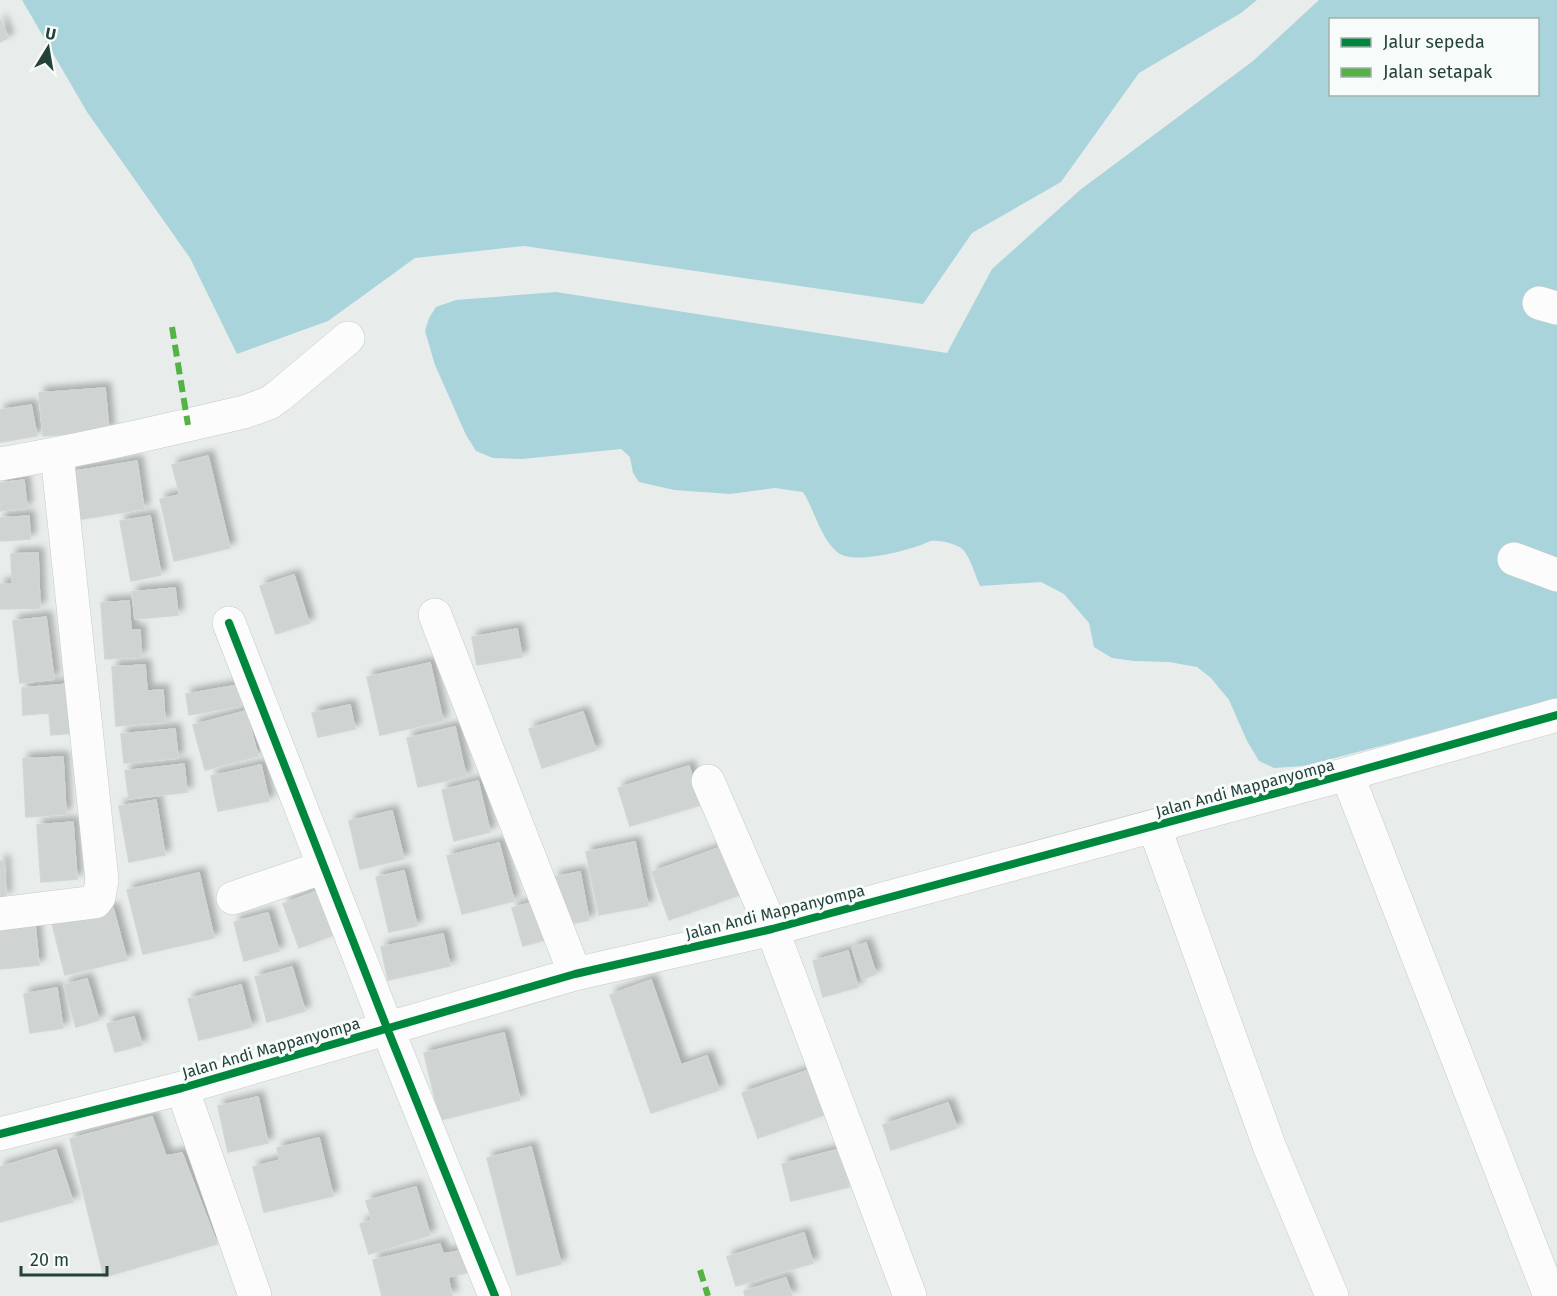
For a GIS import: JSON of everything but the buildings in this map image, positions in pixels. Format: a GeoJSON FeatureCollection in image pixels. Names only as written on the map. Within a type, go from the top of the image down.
{"type":"FeatureCollection","features":[{"type":"Feature","properties":{"kind":"street"},"geometry":{"type":"LineString","coordinates":[[0,464],[152,434],[244,412],[269,403],[348,338]]}},
{"type":"Feature","properties":{"kind":"street"},"geometry":{"type":"LineString","coordinates":[[0,914],[95,902],[99,897],[102,880],[57,454]]}},
{"type":"Feature","properties":{"kind":"street"},"geometry":{"type":"LineString","coordinates":[[1514,559],[1557,575]]}},
{"type":"Feature","properties":{"kind":"street"},"geometry":{"type":"LineString","coordinates":[[435,615],[575,974]]}},
{"type":"Feature","properties":{"kind":"street"},"geometry":{"type":"LineString","coordinates":[[230,623],[387,1028],[495,1296]]}},
{"type":"Feature","properties":{"kind":"street","name":"Jalan Andi Mappanyompa"},"geometry":{"type":"LineString","coordinates":[[0,1134],[182,1088],[575,974],[772,929],[1557,715]]}},
{"type":"Feature","properties":{"kind":"street"},"geometry":{"type":"LineString","coordinates":[[1347,774],[1550,1296]]}},
{"type":"Feature","properties":{"kind":"street"},"geometry":{"type":"LineString","coordinates":[[708,781],[772,929],[910,1296]]}},
{"type":"Feature","properties":{"kind":"street"},"geometry":{"type":"LineString","coordinates":[[1154,826],[1270,1148],[1332,1296]]}},
{"type":"Feature","properties":{"kind":"street"},"geometry":{"type":"LineString","coordinates":[[233,898],[324,867]]}},
{"type":"Feature","properties":{"kind":"street"},"geometry":{"type":"LineString","coordinates":[[182,1088],[255,1296]]}},
{"type":"Feature","properties":{"kind":"water"},"geometry":{"type":"Polygon","coordinates":[[[22,0],[1257,0],[1241,13],[1139,73],[1061,182],[972,233],[923,304],[524,246],[415,258],[328,321],[237,354],[190,258],[87,112],[22,0]]]}},
{"type":"Feature","properties":{"kind":"water"},"geometry":{"type":"Polygon","coordinates":[[[1319,0],[1557,0],[1557,700],[1304,766],[1274,768],[1259,761],[1247,741],[1229,700],[1211,678],[1197,667],[1169,662],[1112,658],[1094,647],[1089,623],[1064,594],[1041,582],[980,586],[965,552],[954,545],[931,541],[888,554],[864,557],[844,556],[837,552],[826,539],[803,492],[775,488],[730,494],[674,490],[639,482],[633,473],[630,457],[621,449],[522,459],[493,458],[476,451],[466,435],[435,365],[425,331],[436,307],[456,300],[556,292],[947,353],[992,269],[1080,190],[1253,61],[1319,0]]]}},
{"type":"Feature","properties":{"kind":"marked path"},"geometry":{"type":"LineString","coordinates":[[172,327],[188,425]]}},
{"type":"Feature","properties":{"kind":"marked path"},"geometry":{"type":"LineString","coordinates":[[700,1270],[708,1296]]}},
{"type":"Feature","properties":{"kind":"cycle path"},"geometry":{"type":"LineString","coordinates":[[229,623],[387,1028],[495,1296]]}},
{"type":"Feature","properties":{"kind":"cycle path"},"geometry":{"type":"LineString","coordinates":[[0,1134],[182,1088],[575,974],[772,929],[1557,715]]}}]}
